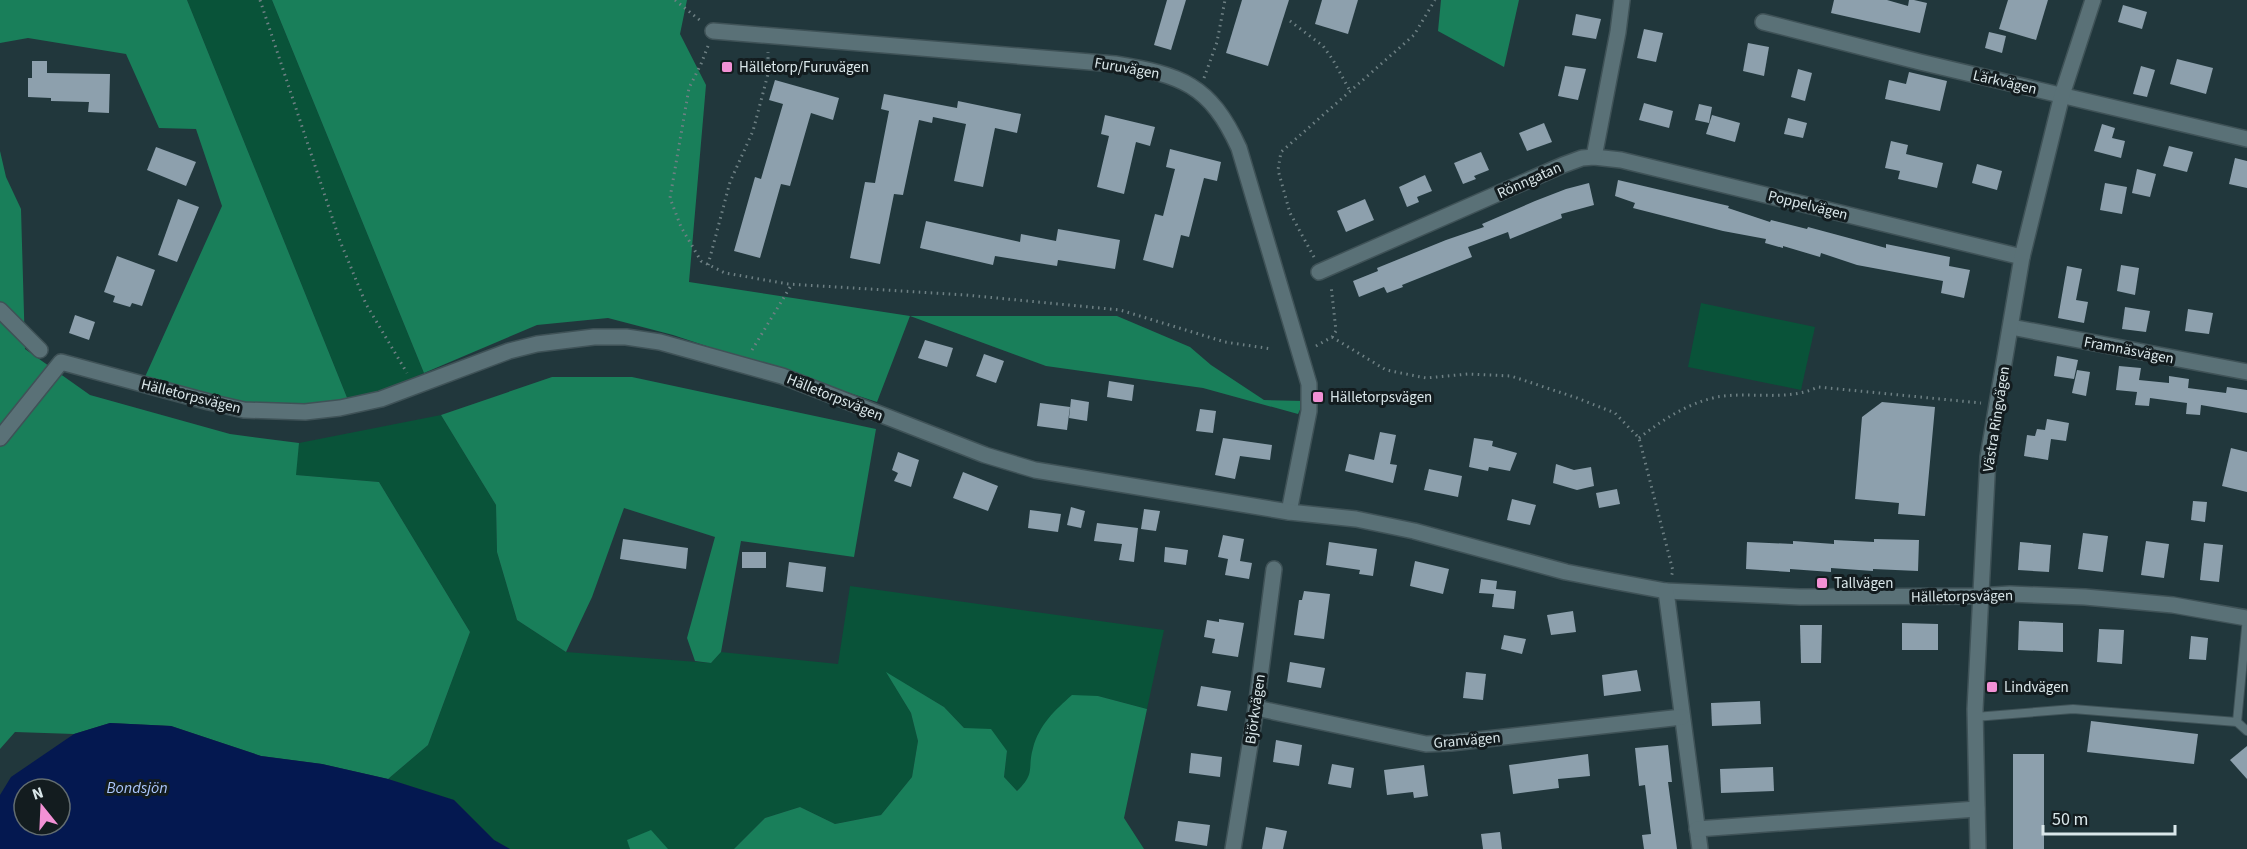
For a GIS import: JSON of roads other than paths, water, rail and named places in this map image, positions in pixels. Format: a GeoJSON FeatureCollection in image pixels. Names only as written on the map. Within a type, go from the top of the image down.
{"type":"FeatureCollection","features":[{"type":"Feature","properties":{"kind":"street"},"geometry":{"type":"LineString","coordinates":[[1594,157],[1622,0]]}},
{"type":"Feature","properties":{"kind":"street","name":"Västra Ringvägen"},"geometry":{"type":"LineString","coordinates":[[1978,849],[1975,717],[1979,596],[1988,457],[2022,257],[2062,95],[2093,0]]}},
{"type":"Feature","properties":{"kind":"street","name":"Lärkvägen"},"geometry":{"type":"LineString","coordinates":[[1763,22],[2247,139]]}},
{"type":"Feature","properties":{"kind":"street","name":"Furuvägen"},"geometry":{"type":"LineString","coordinates":[[713,31],[1115,64],[1152,70],[1177,78],[1199,91],[1217,106],[1229,125],[1239,148],[1309,384],[1309,411],[1289,512]]}},
{"type":"Feature","properties":{"kind":"street","name":"Poppelvägen"},"geometry":{"type":"LineString","coordinates":[[1594,157],[1621,160],[2022,257]]}},
{"type":"Feature","properties":{"kind":"street","name":"Rönngatan"},"geometry":{"type":"LineString","coordinates":[[1319,272],[1563,165],[1582,158],[1594,157]]}},
{"type":"Feature","properties":{"kind":"street"},"geometry":{"type":"LineString","coordinates":[[0,310],[40,350]]}},
{"type":"Feature","properties":{"kind":"street","name":"Framnäsvägen"},"geometry":{"type":"LineString","coordinates":[[2010,327],[2247,372]]}},
{"type":"Feature","properties":{"kind":"street","name":"Hälletorpsvägen"},"geometry":{"type":"LineString","coordinates":[[0,438],[61,362],[244,410],[305,412],[340,408],[381,399],[509,351],[537,344],[594,337],[626,337],[660,342],[743,364],[802,384],[985,455],[1035,470],[1289,512],[1356,519],[1414,531],[1566,572],[1666,591],[1800,597],[2010,594],[2085,597],[2173,605],[2247,617]]}},
{"type":"Feature","properties":{"kind":"street","name":"Björkvägen"},"geometry":{"type":"LineString","coordinates":[[1233,849],[1256,708],[1274,569]]}},
{"type":"Feature","properties":{"kind":"street"},"geometry":{"type":"LineString","coordinates":[[1666,591],[1700,849]]}},
{"type":"Feature","properties":{"kind":"street","name":"Granvägen"},"geometry":{"type":"LineString","coordinates":[[1256,708],[1398,736],[1426,744],[1463,742],[1682,717]]}},
{"type":"Feature","properties":{"kind":"street"},"geometry":{"type":"LineString","coordinates":[[1697,829],[1977,809]]}},
{"type":"Feature","properties":{"kind":"lane"},"geometry":{"type":"LineString","coordinates":[[2237,722],[2247,617]]}},
{"type":"Feature","properties":{"kind":"lane"},"geometry":{"type":"LineString","coordinates":[[1975,717],[2073,709],[2237,722],[2247,731]]}},
{"type":"Feature","properties":{"kind":"water","name":"Bondsjön"},"geometry":{"type":"Polygon","coordinates":[[[110,723],[171,726],[261,756],[322,764],[388,779],[454,800],[494,840],[510,849],[0,849],[0,795],[11,777],[74,734],[110,723]]]}},
{"type":"Feature","properties":{"kind":"place","name":"Hälletorp/Furuvägen"},"geometry":{"type":"Point","coordinates":[727,67]}},
{"type":"Feature","properties":{"kind":"place","name":"Hälletorpsvägen"},"geometry":{"type":"Point","coordinates":[1318,397]}},
{"type":"Feature","properties":{"kind":"place","name":"Tallvägen"},"geometry":{"type":"Point","coordinates":[1822,583]}},
{"type":"Feature","properties":{"kind":"place","name":"Lindvägen"},"geometry":{"type":"Point","coordinates":[1992,687]}}]}
